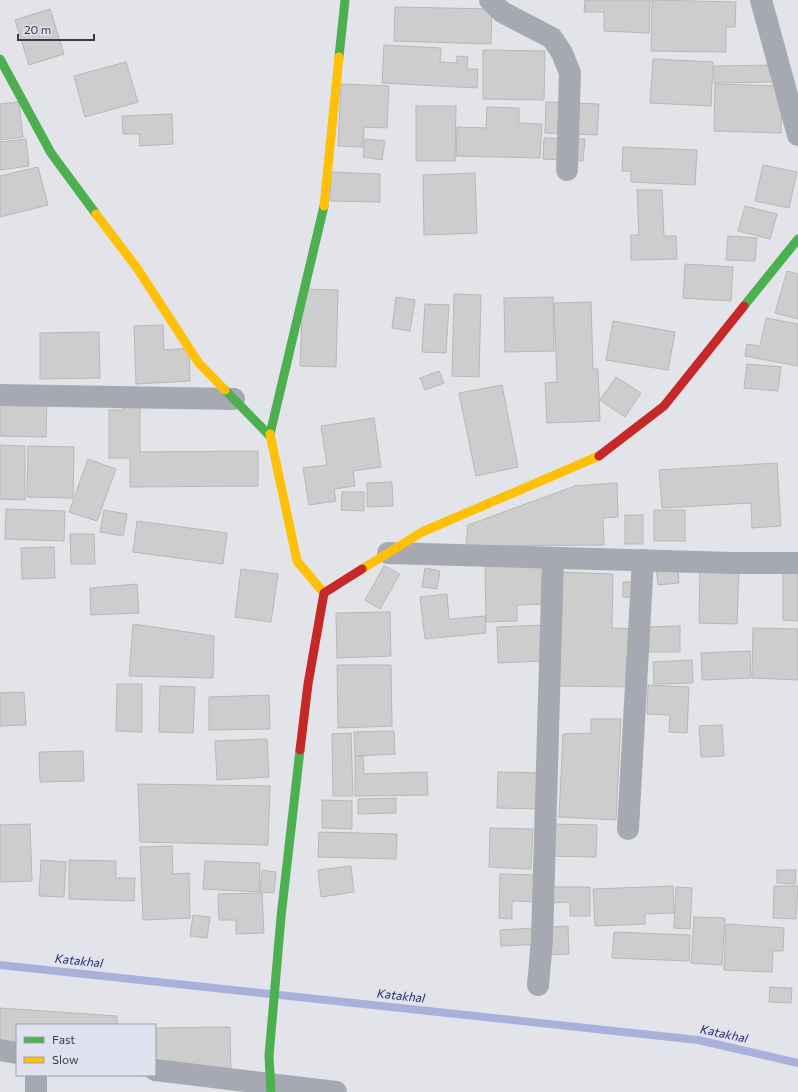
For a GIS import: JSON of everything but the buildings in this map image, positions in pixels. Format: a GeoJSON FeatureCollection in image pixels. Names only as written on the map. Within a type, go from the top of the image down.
{"type":"FeatureCollection","features":[{"type":"Feature","properties":{"kind":"street"},"geometry":{"type":"LineString","coordinates":[[324,593],[297,561],[270,436],[323,215],[345,0]]}},
{"type":"Feature","properties":{"kind":"street"},"geometry":{"type":"LineString","coordinates":[[490,0],[502,12],[552,38],[562,53],[570,73],[567,170]]}},
{"type":"Feature","properties":{"kind":"street"},"geometry":{"type":"LineString","coordinates":[[761,0],[798,135]]}},
{"type":"Feature","properties":{"kind":"street"},"geometry":{"type":"LineString","coordinates":[[0,59],[51,152],[137,268],[198,362],[270,436]]}},
{"type":"Feature","properties":{"kind":"street"},"geometry":{"type":"LineString","coordinates":[[271,1088],[269,1056],[281,917],[308,684],[324,593],[422,532],[602,455],[664,406],[798,238]]}},
{"type":"Feature","properties":{"kind":"street"},"geometry":{"type":"LineString","coordinates":[[0,395],[234,399]]}},
{"type":"Feature","properties":{"kind":"street"},"geometry":{"type":"LineString","coordinates":[[388,553],[798,563]]}},
{"type":"Feature","properties":{"kind":"street"},"geometry":{"type":"LineString","coordinates":[[538,985],[542,940],[553,558]]}},
{"type":"Feature","properties":{"kind":"street"},"geometry":{"type":"LineString","coordinates":[[628,829],[643,560]]}},
{"type":"Feature","properties":{"kind":"street"},"geometry":{"type":"LineString","coordinates":[[0,1050],[16,1053]]}},
{"type":"Feature","properties":{"kind":"street"},"geometry":{"type":"LineString","coordinates":[[156,1070],[271,1088],[336,1092]]}},
{"type":"Feature","properties":{"kind":"street"},"geometry":{"type":"LineString","coordinates":[[36,1076],[36,1092]]}},
{"type":"Feature","properties":{"kind":"waterway","name":"Katakhal"},"geometry":{"type":"LineString","coordinates":[[0,965],[698,1040],[798,1063]]}},
{"type":"Feature","properties":{"kind":"traffic: fast"},"geometry":{"type":"LineString","coordinates":[[339,57],[345,0]]}},
{"type":"Feature","properties":{"kind":"traffic: fast"},"geometry":{"type":"LineString","coordinates":[[0,59],[51,153],[96,214]]}},
{"type":"Feature","properties":{"kind":"traffic: fast"},"geometry":{"type":"LineString","coordinates":[[270,434],[324,206]]}},
{"type":"Feature","properties":{"kind":"traffic: fast"},"geometry":{"type":"LineString","coordinates":[[744,306],[798,239]]}},
{"type":"Feature","properties":{"kind":"traffic: fast"},"geometry":{"type":"LineString","coordinates":[[225,390],[270,436]]}},
{"type":"Feature","properties":{"kind":"traffic: fast"},"geometry":{"type":"LineString","coordinates":[[271,1092],[269,1056],[281,917],[300,750]]}},
{"type":"Feature","properties":{"kind":"traffic: slow"},"geometry":{"type":"LineString","coordinates":[[324,206],[339,57]]}},
{"type":"Feature","properties":{"kind":"traffic: slow"},"geometry":{"type":"LineString","coordinates":[[96,214],[137,268],[198,362],[225,390]]}},
{"type":"Feature","properties":{"kind":"traffic: slow"},"geometry":{"type":"LineString","coordinates":[[270,434],[297,561],[324,593]]}},
{"type":"Feature","properties":{"kind":"traffic: slow"},"geometry":{"type":"LineString","coordinates":[[362,569],[422,532],[599,456]]}},
{"type":"Feature","properties":{"kind":"traffic: jam"},"geometry":{"type":"LineString","coordinates":[[599,456],[664,406],[744,306]]}},
{"type":"Feature","properties":{"kind":"traffic: jam"},"geometry":{"type":"LineString","coordinates":[[300,750],[308,684],[324,593],[362,569]]}}]}
